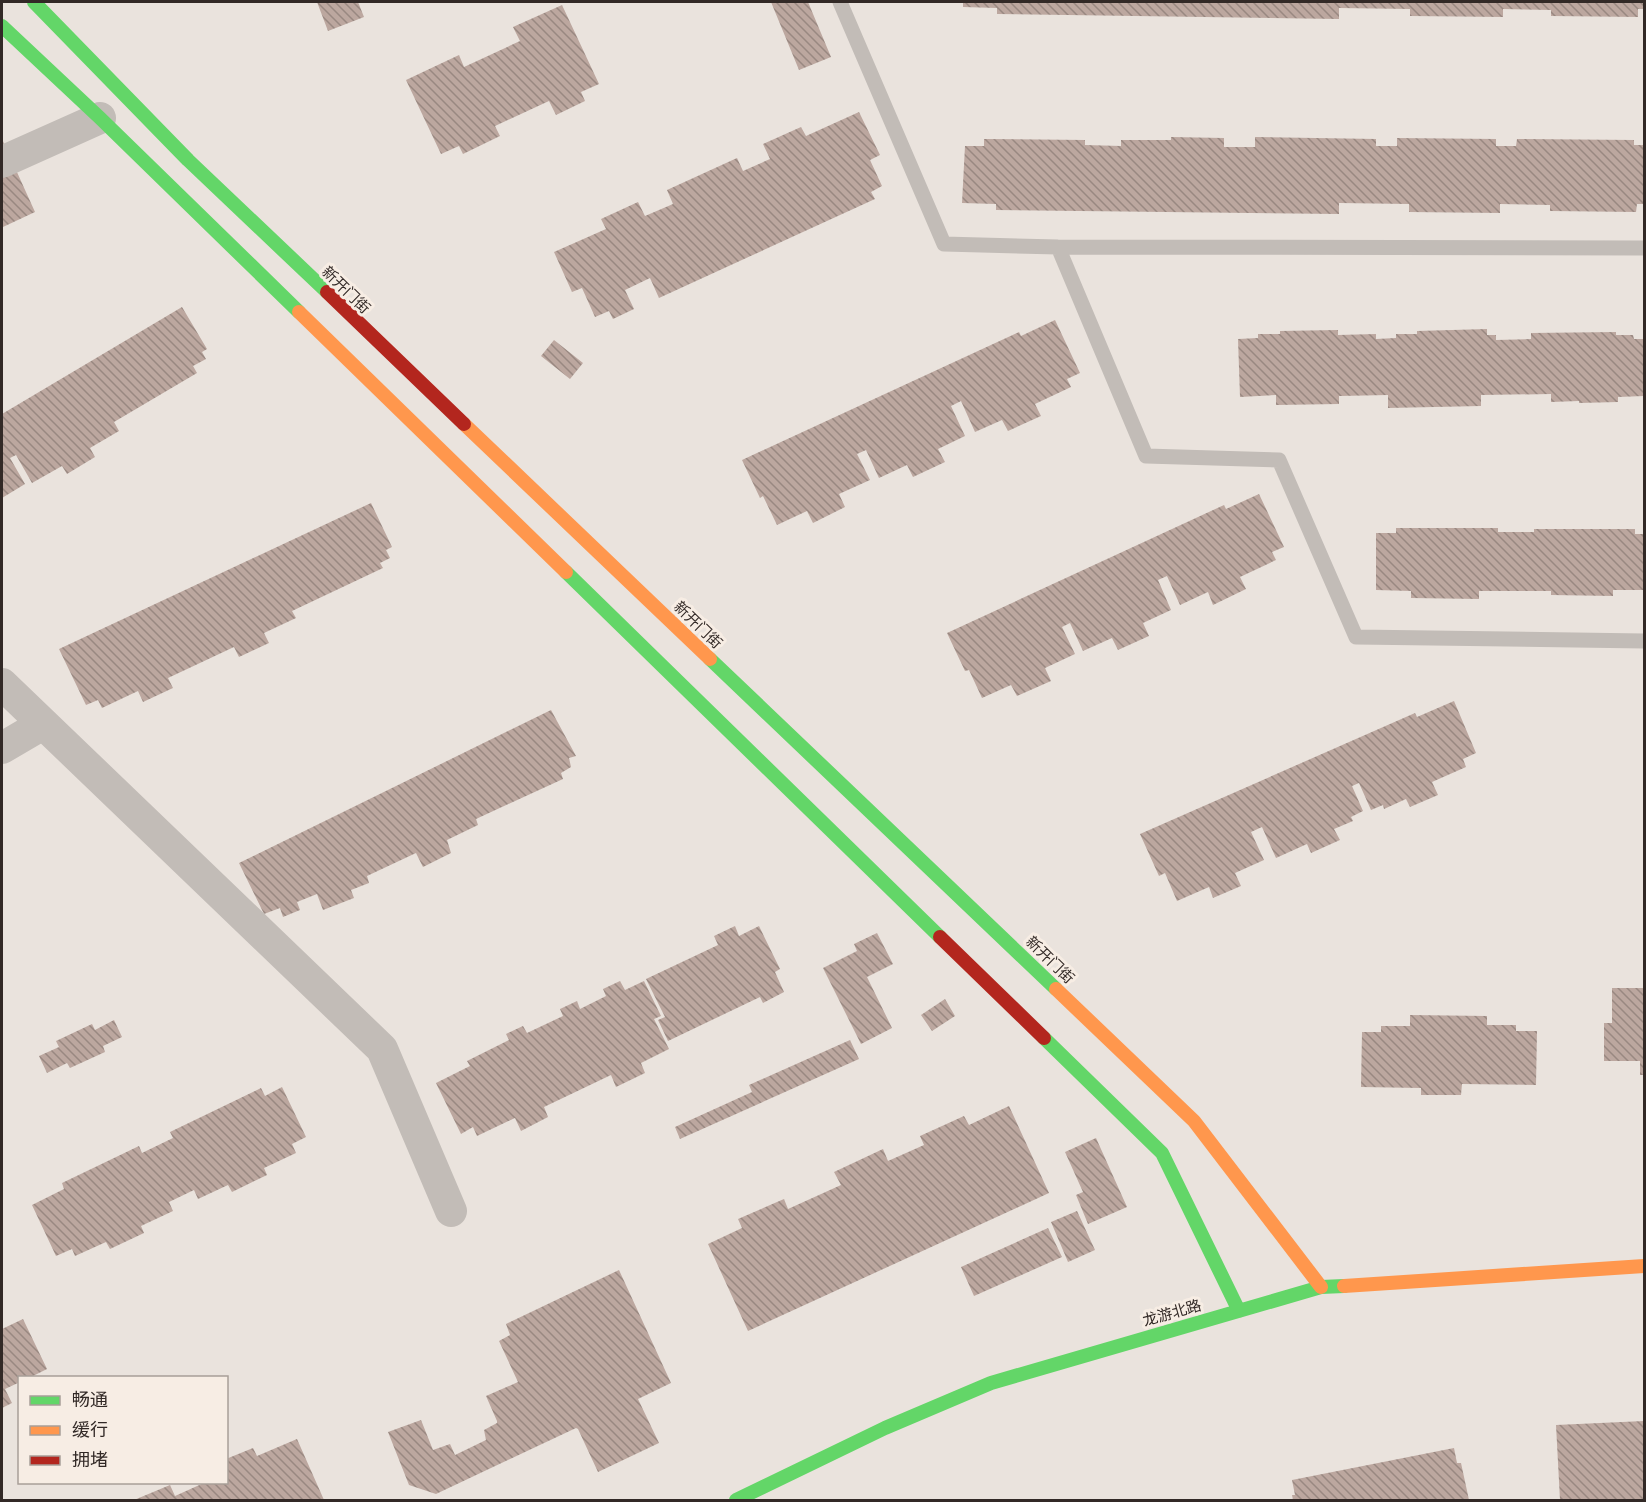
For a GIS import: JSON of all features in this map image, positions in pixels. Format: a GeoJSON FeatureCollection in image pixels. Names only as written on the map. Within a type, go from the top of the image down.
{"type":"FeatureCollection","features":[{"type":"Feature","properties":{"kind":"street","name":"新开门街"},"geometry":{"type":"LineString","coordinates":[[34,2],[188,160],[1194,1121],[1322,1287]]}},
{"type":"Feature","properties":{"kind":"street"},"geometry":{"type":"LineString","coordinates":[[2,26],[100,118],[1162,1153],[1239,1311]]}},
{"type":"Feature","properties":{"kind":"street"},"geometry":{"type":"LineString","coordinates":[[2,162],[100,118]]}},
{"type":"Feature","properties":{"kind":"street"},"geometry":{"type":"LineString","coordinates":[[2,684],[382,1049],[451,1211]]}},
{"type":"Feature","properties":{"kind":"street"},"geometry":{"type":"LineString","coordinates":[[2,748],[43,724]]}},
{"type":"Feature","properties":{"kind":"street","name":"龙游北路"},"geometry":{"type":"LineString","coordinates":[[736,1500],[885,1428],[991,1383],[1322,1287],[1644,1266]]}},
{"type":"Feature","properties":{"kind":"lane"},"geometry":{"type":"LineString","coordinates":[[840,2],[944,244],[1058,247],[1644,248]]}},
{"type":"Feature","properties":{"kind":"lane"},"geometry":{"type":"LineString","coordinates":[[1058,247],[1146,456],[1279,460],[1356,637],[1644,640]]}},
{"type":"Feature","properties":{"kind":"building"},"geometry":{"type":"Polygon","coordinates":[[[317,2],[358,2],[364,17],[328,31],[317,2]]]}},
{"type":"Feature","properties":{"kind":"building"},"geometry":{"type":"Polygon","coordinates":[[[771,2],[808,2],[831,57],[799,70],[771,2]]]}},
{"type":"Feature","properties":{"kind":"building"},"geometry":{"type":"Polygon","coordinates":[[[963,2],[1644,2],[1644,9],[1638,9],[1638,17],[1551,16],[1551,10],[1503,9],[1503,17],[1410,16],[1410,9],[1339,8],[1339,19],[997,14],[997,8],[963,7],[963,2]]]}},
{"type":"Feature","properties":{"kind":"building"},"geometry":{"type":"Polygon","coordinates":[[[562,5],[599,84],[581,92],[585,101],[556,115],[549,101],[495,126],[500,136],[463,154],[459,146],[441,154],[406,80],[459,55],[464,67],[520,41],[513,27],[562,5]]]}},
{"type":"Feature","properties":{"kind":"building"},"geometry":{"type":"Polygon","coordinates":[[[859,112],[880,155],[870,160],[882,186],[871,192],[875,199],[659,298],[650,278],[625,290],[634,309],[613,319],[609,311],[595,317],[582,288],[572,292],[554,252],[606,229],[601,219],[638,202],[645,216],[673,204],[667,190],[737,158],[743,171],[770,159],[763,144],[801,127],[806,136],[859,112]]]}},
{"type":"Feature","properties":{"kind":"building"},"geometry":{"type":"Polygon","coordinates":[[[1171,137],[1224,138],[1224,147],[1255,147],[1255,137],[1376,139],[1376,146],[1397,146],[1397,138],[1496,139],[1496,146],[1516,146],[1517,139],[1634,140],[1634,145],[1644,145],[1644,204],[1637,204],[1636,212],[1550,211],[1550,205],[1500,204],[1500,213],[1409,212],[1409,204],[1339,203],[1339,214],[996,210],[996,204],[962,203],[965,146],[984,146],[984,139],[1085,140],[1085,145],[1121,146],[1121,140],[1171,140],[1171,137]]]}},
{"type":"Feature","properties":{"kind":"building"},"geometry":{"type":"Polygon","coordinates":[[[2,139],[35,212],[3,227],[2,224],[2,139]]]}},
{"type":"Feature","properties":{"kind":"building"},"geometry":{"type":"Polygon","coordinates":[[[182,307],[207,349],[202,352],[206,359],[193,366],[197,373],[114,422],[119,431],[90,448],[95,457],[67,474],[62,466],[32,483],[16,455],[10,458],[25,484],[2,498],[2,414],[182,307]]]}},
{"type":"Feature","properties":{"kind":"building"},"geometry":{"type":"Polygon","coordinates":[[[1055,320],[1080,373],[1067,379],[1071,387],[1035,404],[1041,416],[1008,431],[1002,420],[975,432],[961,401],[951,406],[965,436],[938,449],[945,462],[913,477],[907,465],[879,478],[866,450],[857,454],[870,480],[839,494],[845,507],[813,523],[807,511],[777,525],[763,496],[760,498],[742,460],[1019,332],[1021,336],[1055,320]]]}},
{"type":"Feature","properties":{"kind":"building"},"geometry":{"type":"Polygon","coordinates":[[[1487,329],[1487,335],[1496,335],[1496,340],[1531,339],[1531,333],[1616,332],[1616,335],[1633,335],[1634,339],[1644,339],[1644,396],[1618,397],[1618,402],[1579,403],[1579,401],[1551,402],[1551,394],[1481,395],[1481,406],[1388,408],[1388,395],[1339,396],[1339,404],[1276,405],[1276,395],[1240,397],[1238,339],[1258,338],[1258,334],[1280,334],[1280,331],[1338,330],[1338,335],[1376,334],[1376,339],[1396,338],[1396,334],[1417,334],[1417,331],[1487,329]]]}},
{"type":"Feature","properties":{"kind":"building"},"geometry":{"type":"Polygon","coordinates":[[[554,340],[583,363],[570,379],[541,356],[554,340]]]}},
{"type":"Feature","properties":{"kind":"building"},"geometry":{"type":"Polygon","coordinates":[[[1259,494],[1284,547],[1272,552],[1276,560],[1240,577],[1246,589],[1213,605],[1208,592],[1180,605],[1167,576],[1158,580],[1171,610],[1143,623],[1149,636],[1118,650],[1112,638],[1083,651],[1070,623],[1062,627],[1075,654],[1045,668],[1051,681],[1017,696],[1011,685],[982,698],[969,670],[965,671],[947,633],[1224,505],[1226,509],[1259,494]]]}},
{"type":"Feature","properties":{"kind":"building"},"geometry":{"type":"Polygon","coordinates":[[[371,503],[392,547],[386,550],[390,558],[380,563],[383,568],[292,611],[296,618],[264,633],[269,643],[239,657],[234,647],[168,678],[173,688],[143,702],[138,691],[102,708],[98,700],[86,705],[59,649],[371,503]]]}},
{"type":"Feature","properties":{"kind":"building"},"geometry":{"type":"Polygon","coordinates":[[[1396,528],[1498,528],[1498,532],[1534,532],[1534,529],[1635,529],[1635,534],[1644,534],[1644,590],[1613,590],[1613,596],[1551,595],[1551,591],[1479,591],[1479,599],[1411,598],[1411,591],[1376,590],[1376,533],[1396,533],[1396,528]]]}},
{"type":"Feature","properties":{"kind":"building"},"geometry":{"type":"Polygon","coordinates":[[[1454,701],[1476,753],[1463,759],[1466,767],[1432,782],[1438,795],[1410,807],[1406,799],[1384,809],[1383,805],[1371,810],[1359,783],[1352,786],[1363,811],[1351,817],[1353,821],[1334,829],[1340,840],[1311,853],[1307,844],[1276,858],[1262,827],[1251,832],[1264,860],[1235,873],[1241,886],[1213,898],[1209,887],[1177,901],[1165,873],[1159,876],[1140,834],[1415,713],[1417,717],[1454,701]]]}},
{"type":"Feature","properties":{"kind":"building"},"geometry":{"type":"Polygon","coordinates":[[[551,710],[576,756],[569,758],[571,767],[561,773],[563,779],[476,819],[478,825],[447,840],[451,853],[423,867],[416,853],[367,876],[369,883],[351,890],[354,898],[323,910],[317,894],[297,902],[300,910],[283,917],[280,908],[264,914],[239,863],[551,710]]]}},
{"type":"Feature","properties":{"kind":"building"},"geometry":{"type":"Polygon","coordinates":[[[735,926],[739,936],[759,926],[780,969],[775,972],[784,992],[763,1003],[760,997],[668,1041],[658,1020],[665,1017],[646,979],[718,945],[714,936],[735,926]]]}},
{"type":"Feature","properties":{"kind":"building"},"geometry":{"type":"Polygon","coordinates":[[[877,933],[893,964],[867,977],[892,1028],[861,1044],[823,968],[857,951],[854,944],[877,933]]]}},
{"type":"Feature","properties":{"kind":"building"},"geometry":{"type":"Polygon","coordinates":[[[620,981],[625,990],[644,981],[661,1016],[654,1019],[669,1049],[641,1063],[645,1073],[616,1087],[611,1075],[544,1107],[548,1117],[521,1131],[515,1118],[477,1136],[473,1127],[461,1134],[436,1083],[470,1066],[467,1061],[509,1040],[506,1034],[523,1026],[527,1033],[563,1016],[560,1009],[577,1001],[580,1009],[606,996],[603,989],[620,981]]]}},
{"type":"Feature","properties":{"kind":"building"},"geometry":{"type":"Polygon","coordinates":[[[1612,988],[1644,988],[1644,1075],[1640,1075],[1640,1061],[1604,1061],[1604,1023],[1612,1023],[1612,988]]]}},
{"type":"Feature","properties":{"kind":"building"},"geometry":{"type":"Polygon","coordinates":[[[945,999],[955,1016],[932,1031],[921,1015],[945,999]]]}},
{"type":"Feature","properties":{"kind":"building"},"geometry":{"type":"Polygon","coordinates":[[[1410,1015],[1487,1016],[1487,1025],[1516,1025],[1516,1031],[1537,1031],[1536,1085],[1462,1084],[1461,1095],[1421,1095],[1421,1088],[1361,1087],[1362,1032],[1381,1032],[1381,1026],[1410,1026],[1410,1015]]]}},
{"type":"Feature","properties":{"kind":"building"},"geometry":{"type":"Polygon","coordinates":[[[114,1020],[122,1037],[103,1046],[105,1052],[70,1068],[67,1063],[47,1073],[39,1056],[59,1047],[56,1041],[92,1024],[95,1030],[114,1020]]]}},
{"type":"Feature","properties":{"kind":"building"},"geometry":{"type":"Polygon","coordinates":[[[850,1040],[859,1059],[680,1139],[675,1127],[752,1092],[749,1085],[850,1040]]]}},
{"type":"Feature","properties":{"kind":"building"},"geometry":{"type":"Polygon","coordinates":[[[282,1087],[306,1137],[292,1144],[296,1153],[264,1168],[267,1175],[232,1192],[228,1185],[198,1199],[194,1190],[169,1202],[173,1211],[141,1226],[144,1233],[110,1249],[106,1242],[75,1256],[72,1249],[56,1256],[32,1205],[64,1189],[62,1183],[139,1146],[142,1153],[173,1138],[170,1132],[261,1088],[265,1096],[282,1087]]]}},
{"type":"Feature","properties":{"kind":"building"},"geometry":{"type":"Polygon","coordinates":[[[1009,1106],[1049,1193],[748,1331],[708,1244],[742,1228],[738,1219],[784,1199],[788,1209],[841,1185],[834,1172],[883,1149],[888,1161],[924,1145],[920,1136],[964,1116],[969,1125],[1009,1106]]]}},
{"type":"Feature","properties":{"kind":"building"},"geometry":{"type":"Polygon","coordinates":[[[1096,1138],[1127,1207],[1088,1224],[1076,1195],[1083,1192],[1065,1152],[1096,1138]]]}},
{"type":"Feature","properties":{"kind":"building"},"geometry":{"type":"Polygon","coordinates":[[[1077,1211],[1095,1250],[1068,1262],[1051,1222],[1077,1211]]]}},
{"type":"Feature","properties":{"kind":"building"},"geometry":{"type":"Polygon","coordinates":[[[1048,1228],[1062,1257],[974,1296],[961,1267],[1048,1228]]]}},
{"type":"Feature","properties":{"kind":"building"},"geometry":{"type":"Polygon","coordinates":[[[619,1270],[671,1383],[638,1399],[659,1443],[598,1472],[576,1428],[436,1494],[409,1485],[388,1432],[421,1420],[433,1450],[450,1444],[455,1455],[486,1440],[484,1430],[497,1421],[486,1396],[518,1382],[499,1341],[510,1335],[506,1324],[619,1270]]]}},
{"type":"Feature","properties":{"kind":"building"},"geometry":{"type":"Polygon","coordinates":[[[23,1319],[47,1369],[33,1376],[18,1376],[18,1383],[5,1389],[12,1403],[2,1408],[2,1329],[23,1319]]]}},
{"type":"Feature","properties":{"kind":"building"},"geometry":{"type":"Polygon","coordinates":[[[1644,1421],[1644,1500],[1560,1500],[1556,1425],[1644,1421]]]}},
{"type":"Feature","properties":{"kind":"building"},"geometry":{"type":"Polygon","coordinates":[[[297,1439],[324,1500],[134,1500],[170,1485],[175,1496],[202,1484],[228,1484],[228,1458],[253,1448],[257,1456],[297,1439]]]}},
{"type":"Feature","properties":{"kind":"building"},"geometry":{"type":"Polygon","coordinates":[[[1454,1448],[1457,1463],[1461,1463],[1469,1500],[1293,1500],[1292,1495],[1295,1495],[1292,1480],[1454,1448]]]}},
{"type":"Feature","properties":{"kind":"traffic: fast"},"geometry":{"type":"LineString","coordinates":[[34,2],[188,160],[327,292]]}},
{"type":"Feature","properties":{"kind":"traffic: fast"},"geometry":{"type":"LineString","coordinates":[[2,26],[299,312]]}},
{"type":"Feature","properties":{"kind":"traffic: fast"},"geometry":{"type":"LineString","coordinates":[[566,572],[940,937]]}},
{"type":"Feature","properties":{"kind":"traffic: fast"},"geometry":{"type":"LineString","coordinates":[[710,659],[1056,989]]}},
{"type":"Feature","properties":{"kind":"traffic: fast"},"geometry":{"type":"LineString","coordinates":[[1044,1038],[1162,1153],[1239,1311]]}},
{"type":"Feature","properties":{"kind":"traffic: fast"},"geometry":{"type":"LineString","coordinates":[[736,1500],[885,1428],[991,1383],[1321,1287],[1344,1286]]}},
{"type":"Feature","properties":{"kind":"traffic: slow"},"geometry":{"type":"LineString","coordinates":[[299,312],[566,572]]}},
{"type":"Feature","properties":{"kind":"traffic: slow"},"geometry":{"type":"LineString","coordinates":[[464,424],[710,659]]}},
{"type":"Feature","properties":{"kind":"traffic: slow"},"geometry":{"type":"LineString","coordinates":[[1056,989],[1194,1121],[1321,1287]]}},
{"type":"Feature","properties":{"kind":"traffic: slow"},"geometry":{"type":"LineString","coordinates":[[1344,1286],[1644,1266]]}},
{"type":"Feature","properties":{"kind":"traffic: jam"},"geometry":{"type":"LineString","coordinates":[[327,292],[464,424]]}},
{"type":"Feature","properties":{"kind":"traffic: jam"},"geometry":{"type":"LineString","coordinates":[[940,937],[1044,1038]]}}]}
